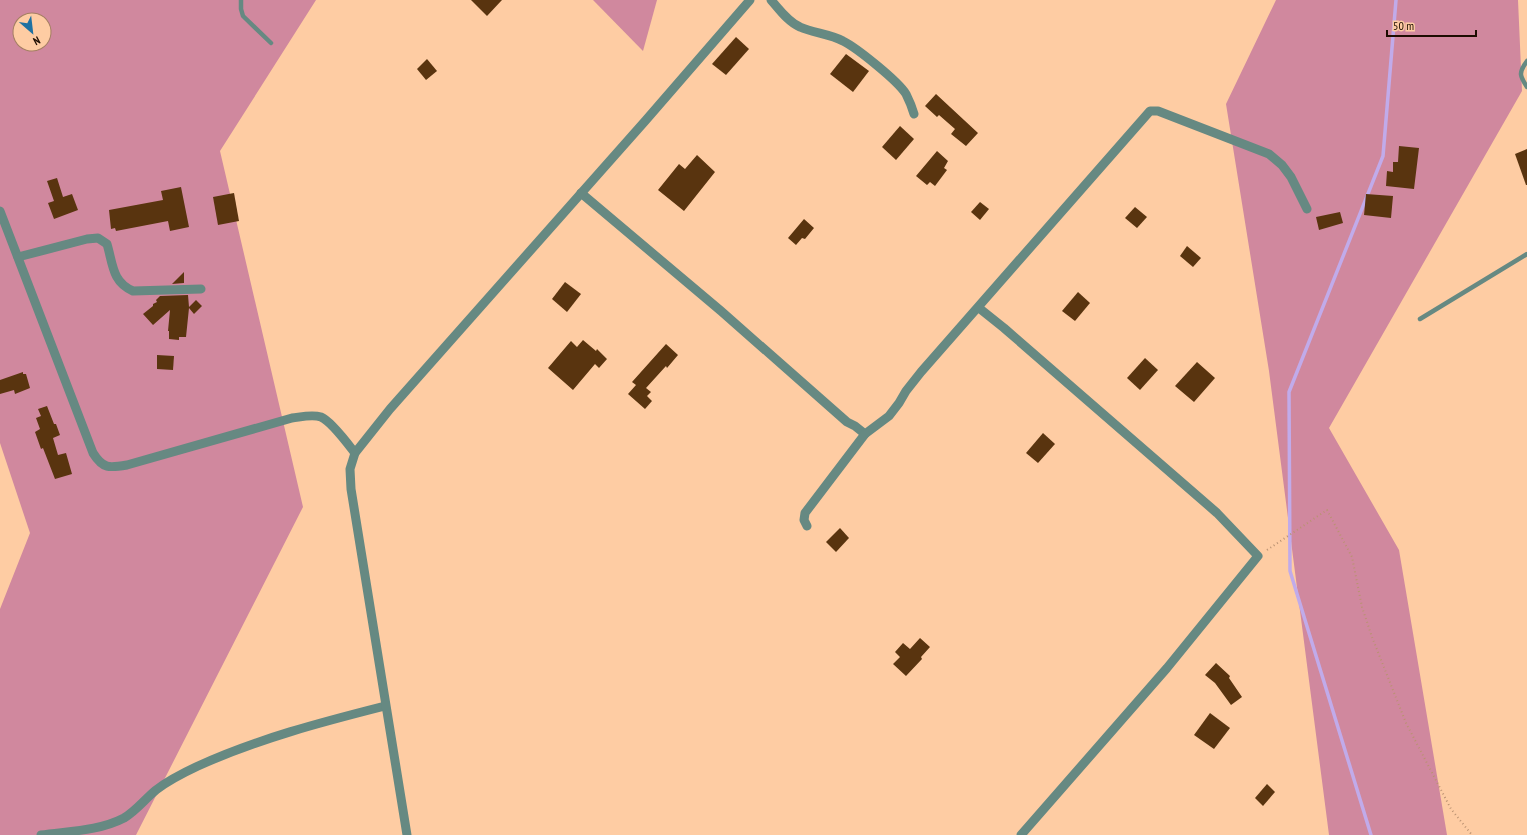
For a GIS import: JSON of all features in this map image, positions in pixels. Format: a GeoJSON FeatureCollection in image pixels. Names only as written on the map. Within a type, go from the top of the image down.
{"type":"FeatureCollection","features":[{"type":"Feature","properties":{"kind":"street"},"geometry":{"type":"LineString","coordinates":[[406,835],[351,489],[350,469],[355,454],[390,409],[750,0]]}},
{"type":"Feature","properties":{"kind":"street"},"geometry":{"type":"LineString","coordinates":[[771,0],[792,22],[799,27],[842,40],[853,47],[900,87],[905,93],[914,114]]}},
{"type":"Feature","properties":{"kind":"street"},"geometry":{"type":"LineString","coordinates":[[806,526],[804,520],[805,512],[865,434],[889,416],[912,383],[1150,111],[1158,112],[1269,154],[1282,165],[1291,177],[1307,209]]}},
{"type":"Feature","properties":{"kind":"street"},"geometry":{"type":"LineString","coordinates":[[581,193],[721,311],[847,422],[865,434]]}},
{"type":"Feature","properties":{"kind":"street"},"geometry":{"type":"LineString","coordinates":[[0,211],[93,453],[104,466],[112,468],[127,465],[292,418],[310,416],[322,417],[338,432],[355,454]]}},
{"type":"Feature","properties":{"kind":"street"},"geometry":{"type":"LineString","coordinates":[[18,257],[87,238],[98,238],[107,244],[117,279],[124,287],[133,292],[201,289]]}},
{"type":"Feature","properties":{"kind":"street"},"geometry":{"type":"LineString","coordinates":[[979,308],[1216,512],[1258,556],[1167,668],[1021,835]]}},
{"type":"Feature","properties":{"kind":"street"},"geometry":{"type":"LineString","coordinates":[[41,835],[102,827],[125,818],[138,808],[156,790],[175,777],[199,766],[242,749],[318,723],[385,706]]}},
{"type":"Feature","properties":{"kind":"lane"},"geometry":{"type":"LineString","coordinates":[[241,0],[243,16],[271,43]]}},
{"type":"Feature","properties":{"kind":"lane"},"geometry":{"type":"LineString","coordinates":[[1527,61],[1522,68],[1520,77],[1527,88]]}},
{"type":"Feature","properties":{"kind":"lane"},"geometry":{"type":"LineString","coordinates":[[1420,319],[1527,254]]}},
{"type":"Feature","properties":{"kind":"path"},"geometry":{"type":"LineString","coordinates":[[1258,556],[1327,510],[1352,557],[1362,607],[1372,637],[1406,723],[1451,809],[1472,835]]}},
{"type":"Feature","properties":{"kind":"shaded area"},"geometry":{"type":"Polygon","coordinates":[[[0,0],[316,0],[220,151],[303,507],[136,835],[0,835],[0,609],[30,533],[0,443],[0,0]]]}},
{"type":"Feature","properties":{"kind":"shaded area"},"geometry":{"type":"Polygon","coordinates":[[[593,0],[657,0],[643,51],[593,0]]]}},
{"type":"Feature","properties":{"kind":"shaded area"},"geometry":{"type":"Polygon","coordinates":[[[1276,0],[1518,0],[1522,91],[1329,428],[1399,550],[1447,835],[1329,835],[1269,371],[1226,104],[1276,0]]]}},
{"type":"Feature","properties":{"kind":"building"},"geometry":{"type":"Polygon","coordinates":[[[471,0],[502,0],[487,16],[471,0]]]}},
{"type":"Feature","properties":{"kind":"building"},"geometry":{"type":"Polygon","coordinates":[[[736,37],[749,49],[726,75],[712,64],[736,37]]]}},
{"type":"Feature","properties":{"kind":"building"},"geometry":{"type":"Polygon","coordinates":[[[846,54],[869,71],[853,92],[830,74],[846,54]]]}},
{"type":"Feature","properties":{"kind":"building"},"geometry":{"type":"Polygon","coordinates":[[[427,59],[437,71],[426,80],[417,69],[427,59]]]}},
{"type":"Feature","properties":{"kind":"building"},"geometry":{"type":"Polygon","coordinates":[[[936,94],[978,133],[966,146],[951,134],[955,129],[939,115],[937,117],[925,106],[936,94]]]}},
{"type":"Feature","properties":{"kind":"building"},"geometry":{"type":"Polygon","coordinates":[[[900,126],[914,139],[896,160],[882,147],[900,126]]]}},
{"type":"Feature","properties":{"kind":"building"},"geometry":{"type":"Polygon","coordinates":[[[1399,146],[1419,148],[1414,189],[1386,186],[1387,171],[1393,172],[1393,162],[1398,162],[1399,146]]]}},
{"type":"Feature","properties":{"kind":"building"},"geometry":{"type":"Polygon","coordinates":[[[1527,149],[1527,185],[1526,185],[1515,154],[1527,149]]]}},
{"type":"Feature","properties":{"kind":"building"},"geometry":{"type":"Polygon","coordinates":[[[937,151],[948,161],[944,168],[947,170],[935,186],[930,182],[927,185],[916,176],[937,151]]]}},
{"type":"Feature","properties":{"kind":"building"},"geometry":{"type":"Polygon","coordinates":[[[697,155],[715,172],[684,211],[658,190],[679,164],[685,169],[697,155]]]}},
{"type":"Feature","properties":{"kind":"building"},"geometry":{"type":"Polygon","coordinates":[[[57,178],[63,197],[72,194],[78,210],[54,219],[48,203],[54,201],[47,181],[57,178]]]}},
{"type":"Feature","properties":{"kind":"building"},"geometry":{"type":"Polygon","coordinates":[[[181,187],[189,227],[170,231],[168,221],[116,231],[115,228],[111,229],[109,210],[163,200],[161,191],[181,187]]]}},
{"type":"Feature","properties":{"kind":"building"},"geometry":{"type":"Polygon","coordinates":[[[234,193],[239,221],[218,225],[213,197],[234,193]]]}},
{"type":"Feature","properties":{"kind":"building"},"geometry":{"type":"Polygon","coordinates":[[[1366,194],[1393,196],[1391,218],[1364,215],[1366,194]]]}},
{"type":"Feature","properties":{"kind":"building"},"geometry":{"type":"Polygon","coordinates":[[[980,202],[989,209],[980,220],[971,212],[980,202]]]}},
{"type":"Feature","properties":{"kind":"building"},"geometry":{"type":"Polygon","coordinates":[[[1135,207],[1147,217],[1137,228],[1125,218],[1135,207]]]}},
{"type":"Feature","properties":{"kind":"building"},"geometry":{"type":"Polygon","coordinates":[[[1340,212],[1343,223],[1319,230],[1316,217],[1340,212]]]}},
{"type":"Feature","properties":{"kind":"building"},"geometry":{"type":"Polygon","coordinates":[[[804,219],[814,228],[805,239],[802,238],[796,245],[788,238],[804,219]]]}},
{"type":"Feature","properties":{"kind":"building"},"geometry":{"type":"Polygon","coordinates":[[[1187,246],[1201,258],[1193,267],[1180,256],[1187,246]]]}},
{"type":"Feature","properties":{"kind":"building"},"geometry":{"type":"Polygon","coordinates":[[[184,272],[184,283],[172,284],[184,272]]]}},
{"type":"Feature","properties":{"kind":"building"},"geometry":{"type":"Polygon","coordinates":[[[565,282],[581,294],[567,312],[552,299],[565,282]]]}},
{"type":"Feature","properties":{"kind":"building"},"geometry":{"type":"Polygon","coordinates":[[[1078,292],[1090,303],[1075,321],[1062,311],[1078,292]]]}},
{"type":"Feature","properties":{"kind":"building"},"geometry":{"type":"Polygon","coordinates":[[[188,295],[189,307],[196,300],[202,306],[194,314],[189,308],[186,337],[179,337],[179,340],[169,339],[168,331],[170,310],[153,325],[143,314],[157,302],[156,300],[160,296],[188,295]]]}},
{"type":"Feature","properties":{"kind":"building"},"geometry":{"type":"Polygon","coordinates":[[[583,340],[596,351],[597,349],[607,359],[599,368],[595,364],[573,390],[548,368],[571,341],[577,347],[583,340]]]}},
{"type":"Feature","properties":{"kind":"building"},"geometry":{"type":"Polygon","coordinates":[[[666,344],[678,355],[646,388],[651,392],[647,396],[652,401],[645,409],[628,394],[636,385],[632,382],[666,344]]]}},
{"type":"Feature","properties":{"kind":"building"},"geometry":{"type":"Polygon","coordinates":[[[157,355],[174,356],[173,370],[157,369],[157,355]]]}},
{"type":"Feature","properties":{"kind":"building"},"geometry":{"type":"Polygon","coordinates":[[[1145,358],[1158,370],[1140,390],[1127,378],[1145,358]]]}},
{"type":"Feature","properties":{"kind":"building"},"geometry":{"type":"Polygon","coordinates":[[[1197,362],[1215,378],[1194,402],[1175,386],[1197,362]]]}},
{"type":"Feature","properties":{"kind":"building"},"geometry":{"type":"Polygon","coordinates":[[[23,372],[23,374],[26,374],[30,388],[15,394],[14,390],[0,394],[0,380],[23,372]]]}},
{"type":"Feature","properties":{"kind":"building"},"geometry":{"type":"Polygon","coordinates":[[[47,406],[60,435],[53,438],[58,455],[66,453],[72,474],[55,479],[35,432],[40,429],[36,418],[41,416],[38,409],[47,406]]]}},
{"type":"Feature","properties":{"kind":"building"},"geometry":{"type":"Polygon","coordinates":[[[1043,433],[1055,444],[1038,463],[1026,453],[1043,433]]]}},
{"type":"Feature","properties":{"kind":"building"},"geometry":{"type":"Polygon","coordinates":[[[840,528],[849,538],[836,552],[826,542],[840,528]]]}},
{"type":"Feature","properties":{"kind":"building"},"geometry":{"type":"Polygon","coordinates":[[[920,638],[930,647],[921,657],[922,659],[906,676],[893,664],[900,657],[895,652],[903,643],[910,649],[920,638]]]}},
{"type":"Feature","properties":{"kind":"building"},"geometry":{"type":"Polygon","coordinates":[[[1216,663],[1230,676],[1229,678],[1242,697],[1231,705],[1215,683],[1205,675],[1216,663]]]}},
{"type":"Feature","properties":{"kind":"building"},"geometry":{"type":"Polygon","coordinates":[[[1210,713],[1230,728],[1214,749],[1194,735],[1210,713]]]}},
{"type":"Feature","properties":{"kind":"building"},"geometry":{"type":"Polygon","coordinates":[[[1267,784],[1275,792],[1263,806],[1255,798],[1267,784]]]}},
{"type":"Feature","properties":{"kind":"waterway"},"geometry":{"type":"LineString","coordinates":[[1371,835],[1290,571],[1289,392],[1383,156],[1396,0]]}}]}
